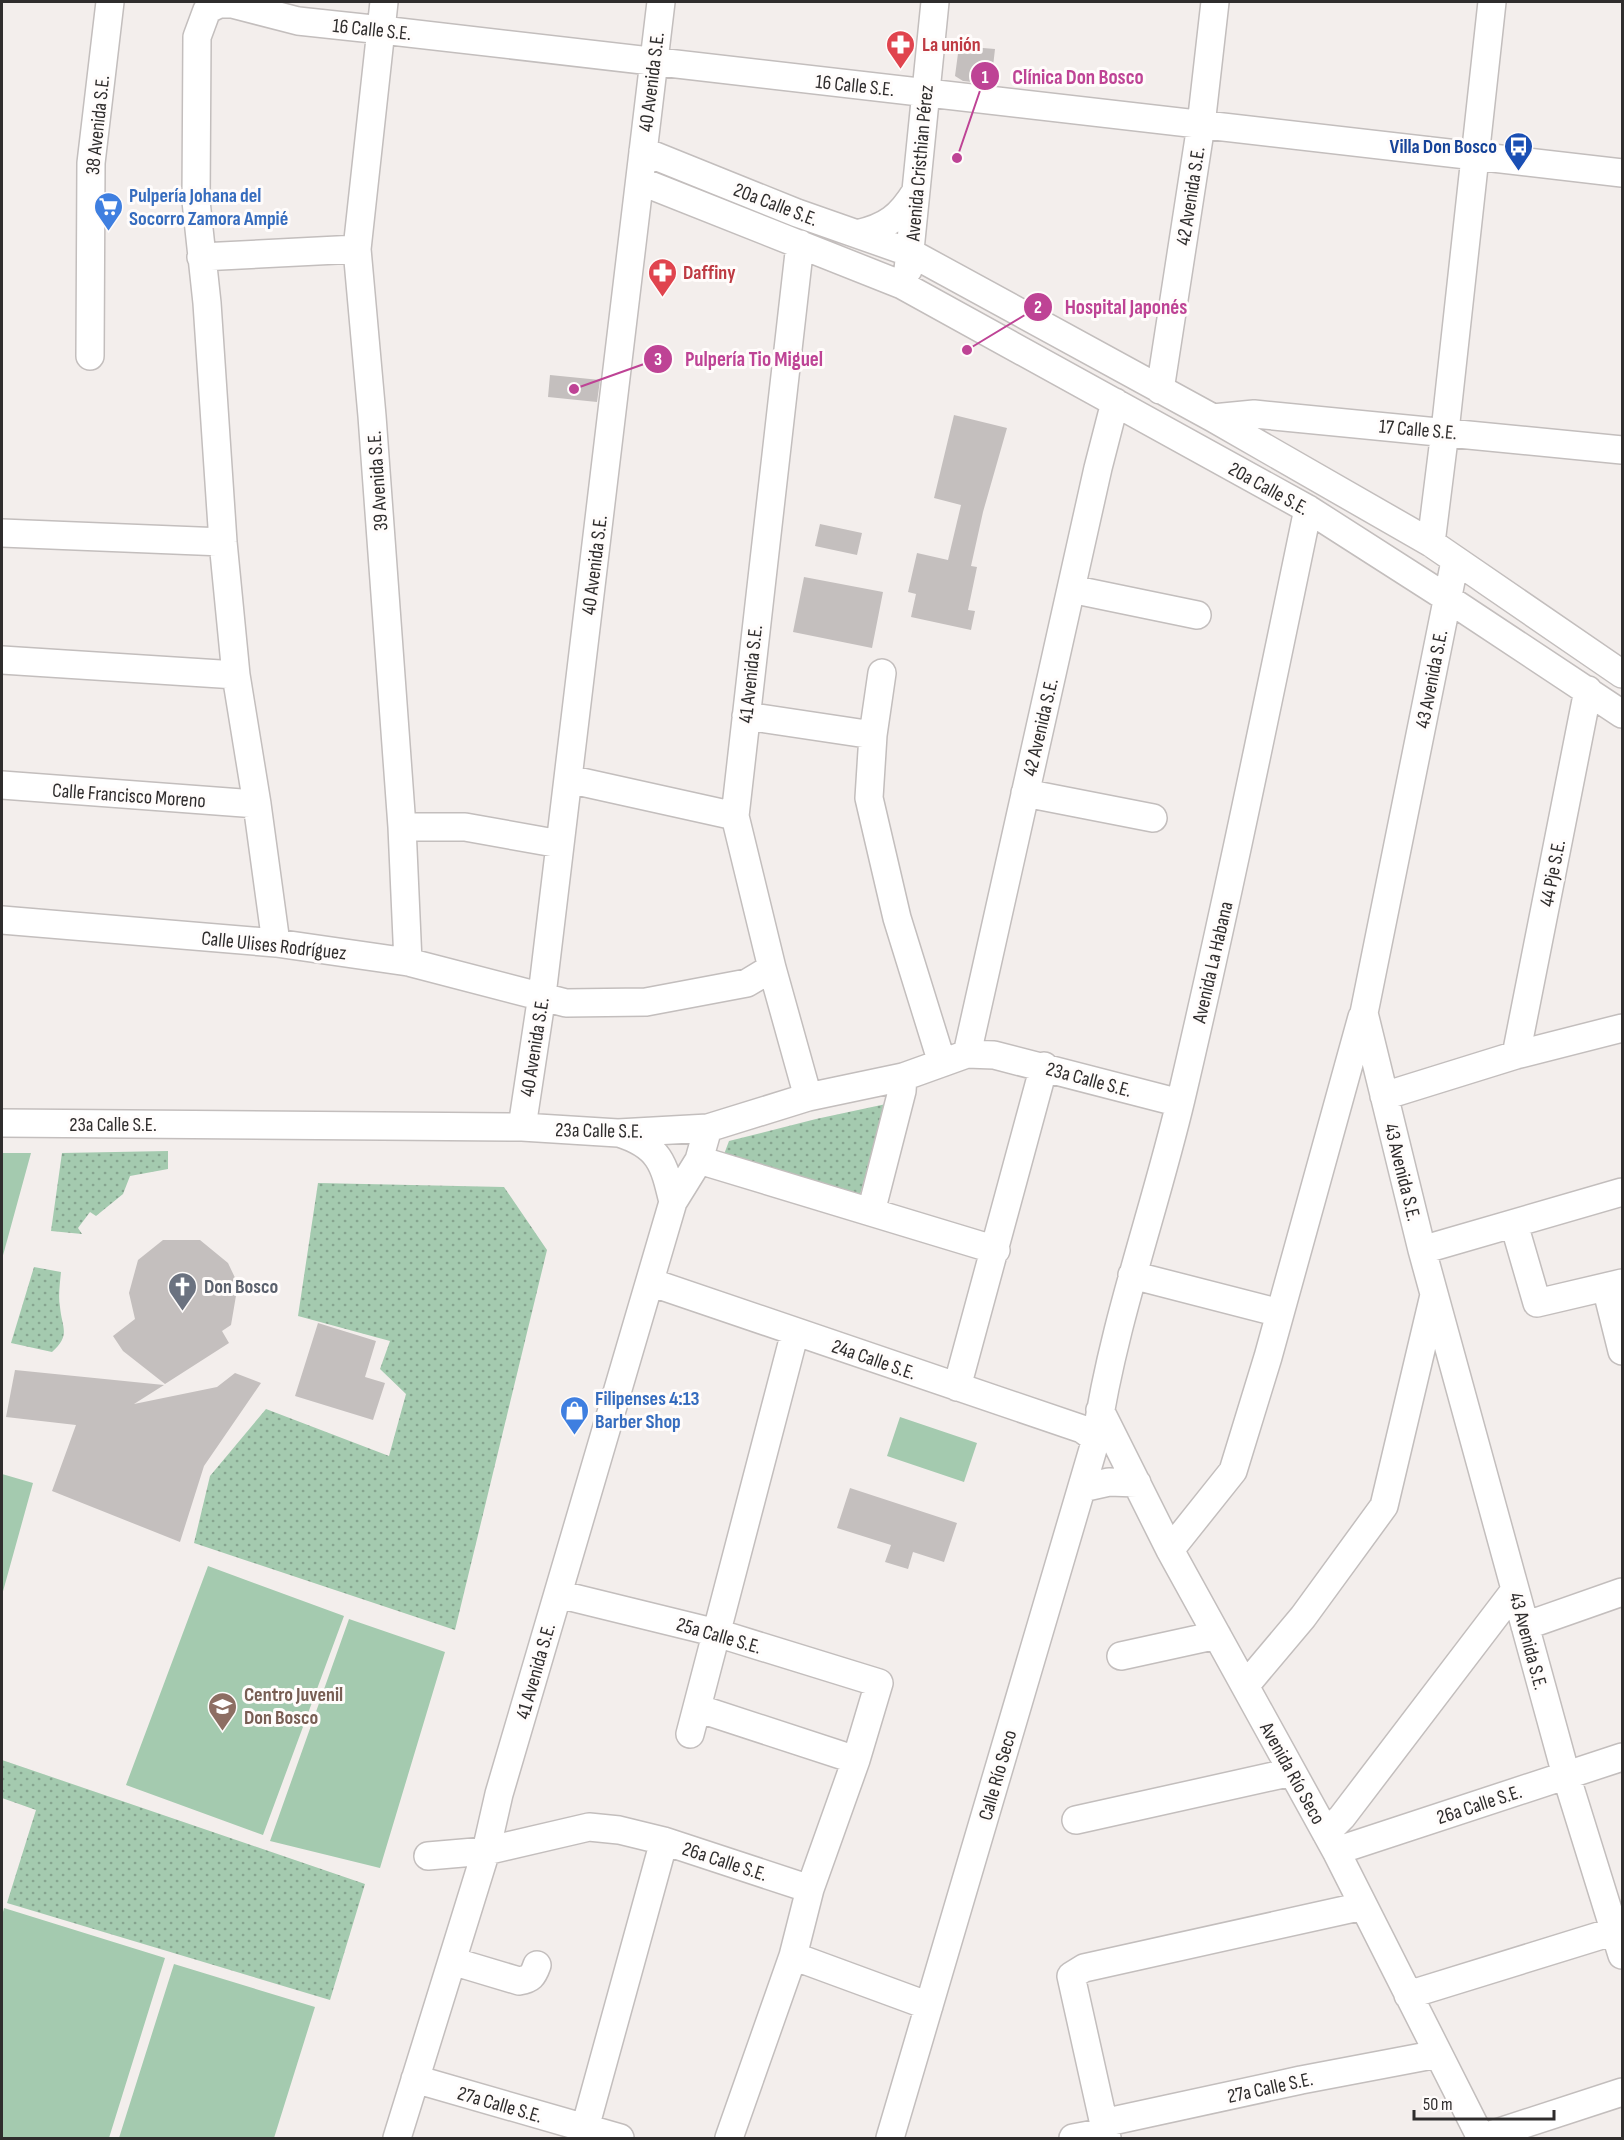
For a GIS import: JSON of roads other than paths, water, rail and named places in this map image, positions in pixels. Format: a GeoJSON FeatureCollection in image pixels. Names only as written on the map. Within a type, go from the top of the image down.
{"type":"FeatureCollection","features":[{"type":"Feature","properties":{"kind":"street","name":"38 Avenida S.E."},"geometry":{"type":"LineString","coordinates":[[90,356],[91,163],[110,2]]}},
{"type":"Feature","properties":{"kind":"street","name":"39 Avenida S.E."},"geometry":{"type":"LineString","coordinates":[[384,2],[357,249],[372,416],[402,827],[408,962]]}},
{"type":"Feature","properties":{"kind":"street","name":"40 Avenida S.E."},"geometry":{"type":"LineString","coordinates":[[522,1127],[543,995],[640,181],[652,62],[661,2]]}},
{"type":"Feature","properties":{"kind":"street","name":"Avenida Cristhian Pérez"},"geometry":{"type":"LineString","coordinates":[[911,253],[935,2]]}},
{"type":"Feature","properties":{"kind":"street","name":"42 Avenida S.E."},"geometry":{"type":"LineString","coordinates":[[1160,390],[1201,125],[1215,2]]}},
{"type":"Feature","properties":{"kind":"street"},"geometry":{"type":"LineString","coordinates":[[1431,543],[1492,2]]}},
{"type":"Feature","properties":{"kind":"street","name":"16 Calle S.E."},"geometry":{"type":"LineString","coordinates":[[201,257],[196,201],[197,37],[207,10],[219,4],[232,4],[298,21],[1623,173]]}},
{"type":"Feature","properties":{"kind":"street","name":"20a Calle S.E."},"geometry":{"type":"LineString","coordinates":[[643,151],[797,213],[911,253],[1213,418],[1431,543],[1623,674]]}},
{"type":"Feature","properties":{"kind":"street","name":"20a Calle S.E."},"geometry":{"type":"LineString","coordinates":[[640,181],[903,285],[1308,509],[1447,597],[1623,714]]}},
{"type":"Feature","properties":{"kind":"street"},"geometry":{"type":"LineString","coordinates":[[857,234],[876,230],[892,220],[906,207],[916,191]]}},
{"type":"Feature","properties":{"kind":"street","name":"41 Avenida S.E."},"geometry":{"type":"LineString","coordinates":[[800,244],[735,816],[772,968],[808,1097]]}},
{"type":"Feature","properties":{"kind":"street"},"geometry":{"type":"LineString","coordinates":[[276,943],[236,675],[223,542],[207,303],[201,257],[357,249]]}},
{"type":"Feature","properties":{"kind":"street"},"geometry":{"type":"LineString","coordinates":[[903,285],[911,253]]}},
{"type":"Feature","properties":{"kind":"street"},"geometry":{"type":"LineString","coordinates":[[1125,369],[1151,354],[1169,330]]}},
{"type":"Feature","properties":{"kind":"street","name":"42 Avenida S.E."},"geometry":{"type":"LineString","coordinates":[[955,1058],[1025,793],[1115,402]]}},
{"type":"Feature","properties":{"kind":"street","name":"17 Calle S.E."},"geometry":{"type":"LineString","coordinates":[[1213,418],[1254,414],[1623,450]]}},
{"type":"Feature","properties":{"kind":"street","name":"Avenida La Habana"},"geometry":{"type":"LineString","coordinates":[[1100,1410],[1131,1275],[1180,1103],[1230,886],[1308,509]]}},
{"type":"Feature","properties":{"kind":"street"},"geometry":{"type":"LineString","coordinates":[[2,533],[223,542]]}},
{"type":"Feature","properties":{"kind":"street","name":"43 Avenida S.E."},"geometry":{"type":"LineString","coordinates":[[1455,561],[1364,1013],[1422,1250],[1515,1590],[1566,1775],[1619,1943]]}},
{"type":"Feature","properties":{"kind":"street"},"geometry":{"type":"LineString","coordinates":[[1071,590],[1197,615]]}},
{"type":"Feature","properties":{"kind":"street"},"geometry":{"type":"LineString","coordinates":[[2,660],[236,675]]}},
{"type":"Feature","properties":{"kind":"street"},"geometry":{"type":"LineString","coordinates":[[882,673],[873,735],[869,798],[897,918],[955,1058]]}},
{"type":"Feature","properties":{"kind":"street","name":"44 Pje S.E."},"geometry":{"type":"LineString","coordinates":[[1516,1055],[1588,690]]}},
{"type":"Feature","properties":{"kind":"street"},"geometry":{"type":"LineString","coordinates":[[746,716],[873,735]]}},
{"type":"Feature","properties":{"kind":"street"},"geometry":{"type":"LineString","coordinates":[[568,779],[735,816]]}},
{"type":"Feature","properties":{"kind":"street","name":"Calle Francisco Moreno"},"geometry":{"type":"LineString","coordinates":[[2,785],[257,804]]}},
{"type":"Feature","properties":{"kind":"street"},"geometry":{"type":"LineString","coordinates":[[1025,793],[1153,818]]}},
{"type":"Feature","properties":{"kind":"street"},"geometry":{"type":"LineString","coordinates":[[402,827],[465,827],[560,844]]}},
{"type":"Feature","properties":{"kind":"street","name":"Calle Ulises Rodríguez"},"geometry":{"type":"LineString","coordinates":[[2,920],[276,943],[408,962],[543,995],[566,1003],[646,1002],[747,983],[772,968]]}},
{"type":"Feature","properties":{"kind":"street"},"geometry":{"type":"LineString","coordinates":[[1170,1550],[1233,1471],[1364,1013]]}},
{"type":"Feature","properties":{"kind":"street"},"geometry":{"type":"LineString","coordinates":[[1384,1096],[1516,1055],[1623,1028]]}},
{"type":"Feature","properties":{"kind":"street","name":"23a Calle S.E."},"geometry":{"type":"LineString","coordinates":[[2,1123],[522,1127],[618,1133],[708,1128],[808,1097],[903,1077],[955,1058],[994,1055],[1044,1066],[1180,1103]]}},
{"type":"Feature","properties":{"kind":"street"},"geometry":{"type":"LineString","coordinates":[[957,1387],[996,1250],[1044,1066]]}},
{"type":"Feature","properties":{"kind":"street"},"geometry":{"type":"LineString","coordinates":[[871,1212],[903,1091],[903,1077]]}},
{"type":"Feature","properties":{"kind":"street","name":"41 Avenida S.E."},"geometry":{"type":"LineString","coordinates":[[398,2139],[486,1851],[499,1794],[673,1202],[699,1160],[708,1128]]}},
{"type":"Feature","properties":{"kind":"street","name":"41 Avenida S.E."},"geometry":{"type":"LineString","coordinates":[[618,1133],[638,1139],[654,1152],[665,1169],[673,1202]]}},
{"type":"Feature","properties":{"kind":"street"},"geometry":{"type":"LineString","coordinates":[[699,1160],[996,1250]]}},
{"type":"Feature","properties":{"kind":"street"},"geometry":{"type":"LineString","coordinates":[[1422,1250],[1623,1192]]}},
{"type":"Feature","properties":{"kind":"street"},"geometry":{"type":"LineString","coordinates":[[1514,1224],[1537,1303],[1614,1285],[1623,1351]]}},
{"type":"Feature","properties":{"kind":"street"},"geometry":{"type":"LineString","coordinates":[[1131,1275],[1280,1313]]}},
{"type":"Feature","properties":{"kind":"street","name":"24a Calle S.E."},"geometry":{"type":"LineString","coordinates":[[650,1282],[1083,1429],[1096,1438]]}},
{"type":"Feature","properties":{"kind":"street"},"geometry":{"type":"LineString","coordinates":[[1245,1686],[1303,1617],[1384,1506],[1435,1291]]}},
{"type":"Feature","properties":{"kind":"street"},"geometry":{"type":"LineString","coordinates":[[690,1734],[795,1332]]}},
{"type":"Feature","properties":{"kind":"street","name":"Calle Río Seco"},"geometry":{"type":"LineString","coordinates":[[890,2139],[1082,1488],[1096,1438],[1100,1410]]}},
{"type":"Feature","properties":{"kind":"street","name":"Avenida Río Seco"},"geometry":{"type":"LineString","coordinates":[[1100,1410],[1170,1550],[1331,1842],[1481,2138]]}},
{"type":"Feature","properties":{"kind":"street"},"geometry":{"type":"LineString","coordinates":[[1082,1488],[1109,1482],[1137,1483]]}},
{"type":"Feature","properties":{"kind":"street"},"geometry":{"type":"LineString","coordinates":[[1331,1842],[1342,1817],[1515,1590]]}},
{"type":"Feature","properties":{"kind":"street"},"geometry":{"type":"LineString","coordinates":[[1525,1626],[1623,1592]]}},
{"type":"Feature","properties":{"kind":"street","name":"25a Calle S.E."},"geometry":{"type":"LineString","coordinates":[[558,1594],[717,1633],[879,1683],[856,1760]]}},
{"type":"Feature","properties":{"kind":"street"},"geometry":{"type":"LineString","coordinates":[[1120,1656],[1217,1635]]}},
{"type":"Feature","properties":{"kind":"street"},"geometry":{"type":"LineString","coordinates":[[697,1708],[856,1760],[810,1889],[793,1956],[729,2139]]}},
{"type":"Feature","properties":{"kind":"street","name":"26a Calle S.E."},"geometry":{"type":"LineString","coordinates":[[1331,1842],[1566,1775],[1623,1756]]}},
{"type":"Feature","properties":{"kind":"street"},"geometry":{"type":"LineString","coordinates":[[1076,1820],[1292,1772]]}},
{"type":"Feature","properties":{"kind":"street","name":"26a Calle S.E."},"geometry":{"type":"LineString","coordinates":[[428,1856],[486,1851],[589,1827],[619,1830],[664,1841],[810,1889]]}},
{"type":"Feature","properties":{"kind":"street"},"geometry":{"type":"LineString","coordinates":[[585,2128],[664,1841]]}},
{"type":"Feature","properties":{"kind":"street"},"geometry":{"type":"LineString","coordinates":[[1105,2131],[1071,1976],[1084,1968],[1363,1906]]}},
{"type":"Feature","properties":{"kind":"street"},"geometry":{"type":"LineString","coordinates":[[1408,1995],[1619,1943]]}},
{"type":"Feature","properties":{"kind":"street"},"geometry":{"type":"LineString","coordinates":[[793,1956],[929,2006]]}},
{"type":"Feature","properties":{"kind":"street"},"geometry":{"type":"LineString","coordinates":[[452,1961],[519,1981],[528,1980],[533,1976],[537,1965]]}},
{"type":"Feature","properties":{"kind":"street","name":"27a Calle S.E."},"geometry":{"type":"LineString","coordinates":[[1073,2139],[1301,2080],[1438,2054]]}},
{"type":"Feature","properties":{"kind":"street","name":"27a Calle S.E."},"geometry":{"type":"LineString","coordinates":[[415,2079],[620,2139]]}},
{"type":"Feature","properties":{"kind":"street"},"geometry":{"type":"LineString","coordinates":[[1481,2138],[1623,2092]]}},
{"type":"Feature","properties":{"kind":"place","name":"La unión"},"geometry":{"type":"Point","coordinates":[901,70]}},
{"type":"Feature","properties":{"kind":"place","name":"Clínica Don Bosco"},"geometry":{"type":"Point","coordinates":[957,158]}},
{"type":"Feature","properties":{"kind":"place","name":"Villa Don Bosco"},"geometry":{"type":"Point","coordinates":[1518,172]}},
{"type":"Feature","properties":{"kind":"place","name":"Pulpería Johana del Socorro Zamora Ampié"},"geometry":{"type":"Point","coordinates":[108,232]}},
{"type":"Feature","properties":{"kind":"place","name":"Daffiny"},"geometry":{"type":"Point","coordinates":[662,298]}},
{"type":"Feature","properties":{"kind":"place","name":"Hospital Japonés"},"geometry":{"type":"Point","coordinates":[967,350]}},
{"type":"Feature","properties":{"kind":"place","name":"Pulpería Tio Miguel"},"geometry":{"type":"Point","coordinates":[574,389]}},
{"type":"Feature","properties":{"kind":"place","name":"Don Bosco"},"geometry":{"type":"Point","coordinates":[183,1312]}},
{"type":"Feature","properties":{"kind":"place","name":"Filipenses 4:13 Barber Shop"},"geometry":{"type":"Point","coordinates":[574,1436]}},
{"type":"Feature","properties":{"kind":"place","name":"Centro Juvenil Don Bosco"},"geometry":{"type":"Point","coordinates":[223,1732]}}]}
